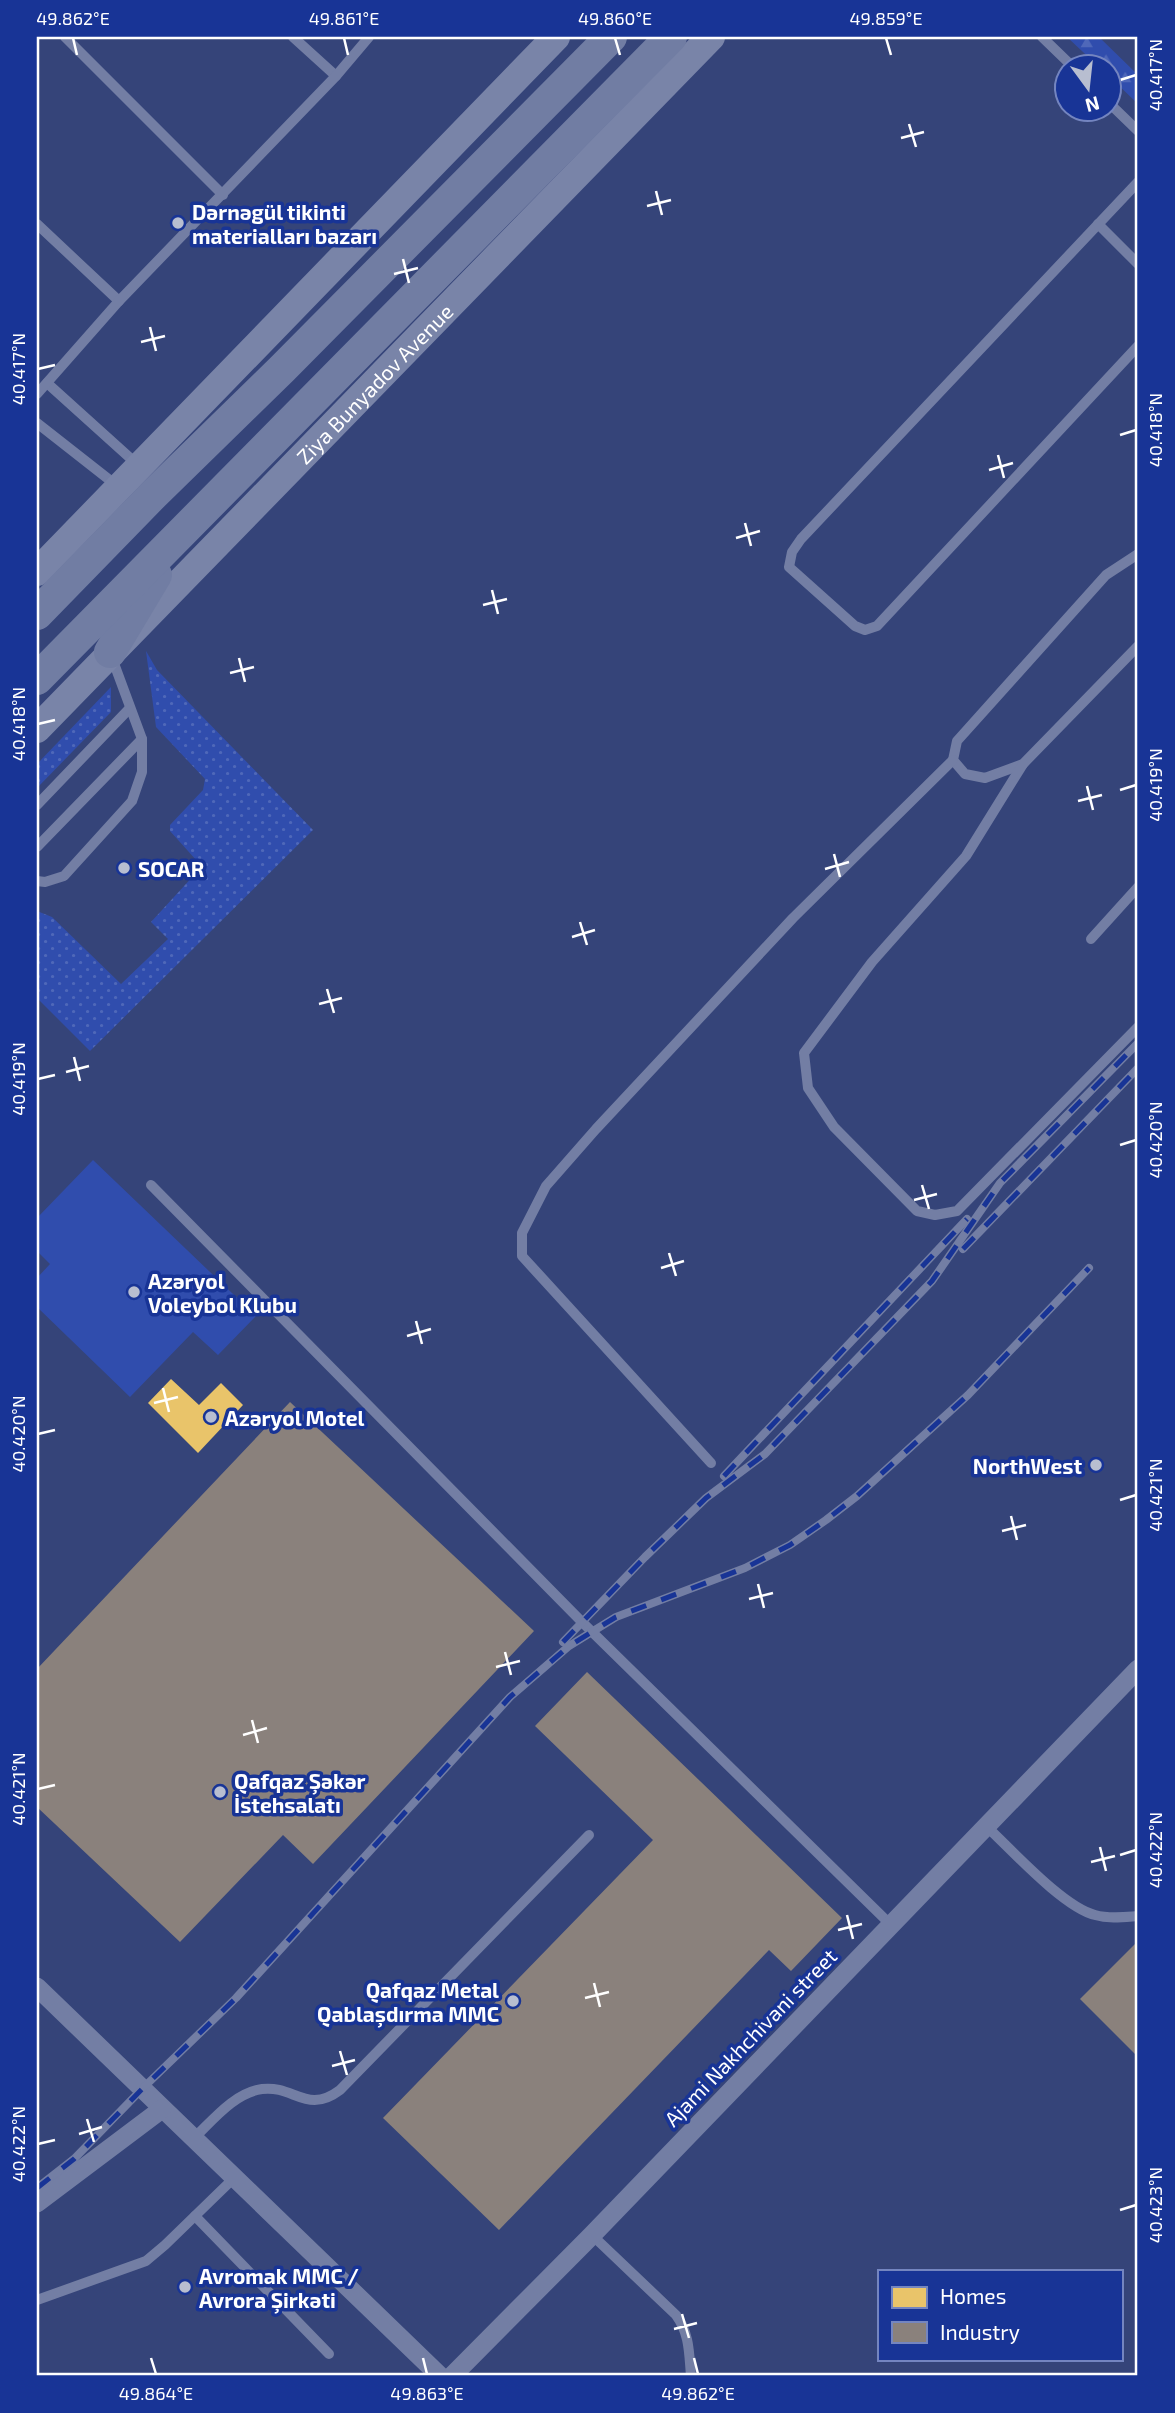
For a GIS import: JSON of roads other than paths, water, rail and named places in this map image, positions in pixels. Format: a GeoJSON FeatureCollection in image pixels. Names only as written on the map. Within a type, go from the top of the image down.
{"type":"FeatureCollection","features":[{"type":"Feature","properties":{"kind":"main road"},"geometry":{"type":"LineString","coordinates":[[37,572],[556,37]]}},
{"type":"Feature","properties":{"kind":"main road"},"geometry":{"type":"LineString","coordinates":[[37,614],[611,37]]}},
{"type":"Feature","properties":{"kind":"main road","name":"Ziya Bunyadov Avenue"},"geometry":{"type":"LineString","coordinates":[[37,679],[671,37]]}},
{"type":"Feature","properties":{"kind":"main road","name":"Ziya Bunyadov Avenue"},"geometry":{"type":"LineString","coordinates":[[37,729],[711,37]]}},
{"type":"Feature","properties":{"kind":"main road"},"geometry":{"type":"LineString","coordinates":[[37,591],[153,495]]}},
{"type":"Feature","properties":{"kind":"main road"},"geometry":{"type":"LineString","coordinates":[[110,652],[182,531]]}},
{"type":"Feature","properties":{"kind":"street","name":"Ajami Nakhchivani street"},"geometry":{"type":"LineString","coordinates":[[452,2376],[592,2235],[1138,1669]]}},
{"type":"Feature","properties":{"kind":"street"},"geometry":{"type":"LineString","coordinates":[[37,1987],[440,2376]]}},
{"type":"Feature","properties":{"kind":"street"},"geometry":{"type":"LineString","coordinates":[[37,2203],[162,2109]]}},
{"type":"Feature","properties":{"kind":"lane"},"geometry":{"type":"LineString","coordinates":[[65,37],[223,195]]}},
{"type":"Feature","properties":{"kind":"lane"},"geometry":{"type":"LineString","coordinates":[[293,37],[336,76]]}},
{"type":"Feature","properties":{"kind":"lane"},"geometry":{"type":"LineString","coordinates":[[37,394],[119,301],[336,76],[369,37]]}},
{"type":"Feature","properties":{"kind":"lane"},"geometry":{"type":"LineString","coordinates":[[1042,37],[1058,52]]}},
{"type":"Feature","properties":{"kind":"lane"},"geometry":{"type":"LineString","coordinates":[[1122,116],[1138,131]]}},
{"type":"Feature","properties":{"kind":"lane"},"geometry":{"type":"LineString","coordinates":[[1138,182],[801,539],[792,552],[789,567],[855,626],[865,630],[877,626],[1138,345]]}},
{"type":"Feature","properties":{"kind":"lane"},"geometry":{"type":"LineString","coordinates":[[37,224],[119,301]]}},
{"type":"Feature","properties":{"kind":"lane"},"geometry":{"type":"LineString","coordinates":[[1098,224],[1138,264]]}},
{"type":"Feature","properties":{"kind":"lane"},"geometry":{"type":"LineString","coordinates":[[47,383],[139,467]]}},
{"type":"Feature","properties":{"kind":"lane"},"geometry":{"type":"LineString","coordinates":[[37,423],[120,488]]}},
{"type":"Feature","properties":{"kind":"lane"},"geometry":{"type":"LineString","coordinates":[[711,1463],[522,1256],[522,1233],[546,1186],[596,1129],[793,918],[953,760],[957,741],[1106,575],[1138,554]]}},
{"type":"Feature","properties":{"kind":"lane"},"geometry":{"type":"LineString","coordinates":[[1138,646],[1023,764],[966,856],[872,962],[804,1053],[808,1088],[834,1127],[917,1212],[935,1215],[957,1211],[1138,1027]]}},
{"type":"Feature","properties":{"kind":"lane"},"geometry":{"type":"LineString","coordinates":[[37,881],[64,876],[132,801],[142,772],[142,739],[110,652]]}},
{"type":"Feature","properties":{"kind":"lane"},"geometry":{"type":"LineString","coordinates":[[37,805],[130,708]]}},
{"type":"Feature","properties":{"kind":"lane"},"geometry":{"type":"LineString","coordinates":[[37,847],[142,739]]}},
{"type":"Feature","properties":{"kind":"lane"},"geometry":{"type":"LineString","coordinates":[[953,760],[965,774],[985,778],[1023,764]]}},
{"type":"Feature","properties":{"kind":"lane"},"geometry":{"type":"LineString","coordinates":[[1091,939],[1138,887]]}},
{"type":"Feature","properties":{"kind":"lane"},"geometry":{"type":"LineString","coordinates":[[151,1185],[582,1622],[890,1924]]}},
{"type":"Feature","properties":{"kind":"lane"},"geometry":{"type":"LineString","coordinates":[[986,1826],[1062,1898],[1079,1909],[1096,1916],[1138,1916]]}},
{"type":"Feature","properties":{"kind":"lane"},"geometry":{"type":"LineString","coordinates":[[192,2139],[232,2102],[264,2088],[322,2101],[340,2090],[589,1835]]}},
{"type":"Feature","properties":{"kind":"lane"},"geometry":{"type":"LineString","coordinates":[[37,2300],[146,2261],[234,2178]]}},
{"type":"Feature","properties":{"kind":"lane"},"geometry":{"type":"LineString","coordinates":[[195,2216],[329,2354]]}},
{"type":"Feature","properties":{"kind":"lane"},"geometry":{"type":"LineString","coordinates":[[592,2235],[676,2315],[684,2326],[691,2376]]}},
{"type":"Feature","properties":{"kind":"railway"},"geometry":{"type":"LineString","coordinates":[[563,1642],[706,1498],[765,1454],[932,1281],[1000,1183],[1138,1043]]}},
{"type":"Feature","properties":{"kind":"railway"},"geometry":{"type":"LineString","coordinates":[[963,1249],[1138,1068]]}},
{"type":"Feature","properties":{"kind":"railway"},"geometry":{"type":"LineString","coordinates":[[724,1476],[967,1219]]}},
{"type":"Feature","properties":{"kind":"railway"},"geometry":{"type":"LineString","coordinates":[[37,2188],[74,2159],[236,1998],[510,1697],[569,1646],[616,1617],[745,1568],[790,1545],[826,1520],[857,1496],[968,1395],[1089,1268]]}},
{"type":"Feature","properties":{"kind":"place","name":"Dərnəgül tikinti materialları bazarı"},"geometry":{"type":"Point","coordinates":[178,223]}},
{"type":"Feature","properties":{"kind":"place","name":"SOCAR"},"geometry":{"type":"Point","coordinates":[124,868]}},
{"type":"Feature","properties":{"kind":"place","name":"Azəryol Voleybol Klubu"},"geometry":{"type":"Point","coordinates":[134,1292]}},
{"type":"Feature","properties":{"kind":"place","name":"Azəryol Motel"},"geometry":{"type":"Point","coordinates":[211,1417]}},
{"type":"Feature","properties":{"kind":"place","name":"NorthWest"},"geometry":{"type":"Point","coordinates":[1096,1465]}},
{"type":"Feature","properties":{"kind":"place","name":"Qafqaz Şəkər İstehsalatı"},"geometry":{"type":"Point","coordinates":[220,1792]}},
{"type":"Feature","properties":{"kind":"place","name":"Qafqaz Metal Qablaşdırma MMC"},"geometry":{"type":"Point","coordinates":[513,2001]}},
{"type":"Feature","properties":{"kind":"place","name":"Avromak MMC / Avrora Şirkəti"},"geometry":{"type":"Point","coordinates":[185,2287]}}]}
